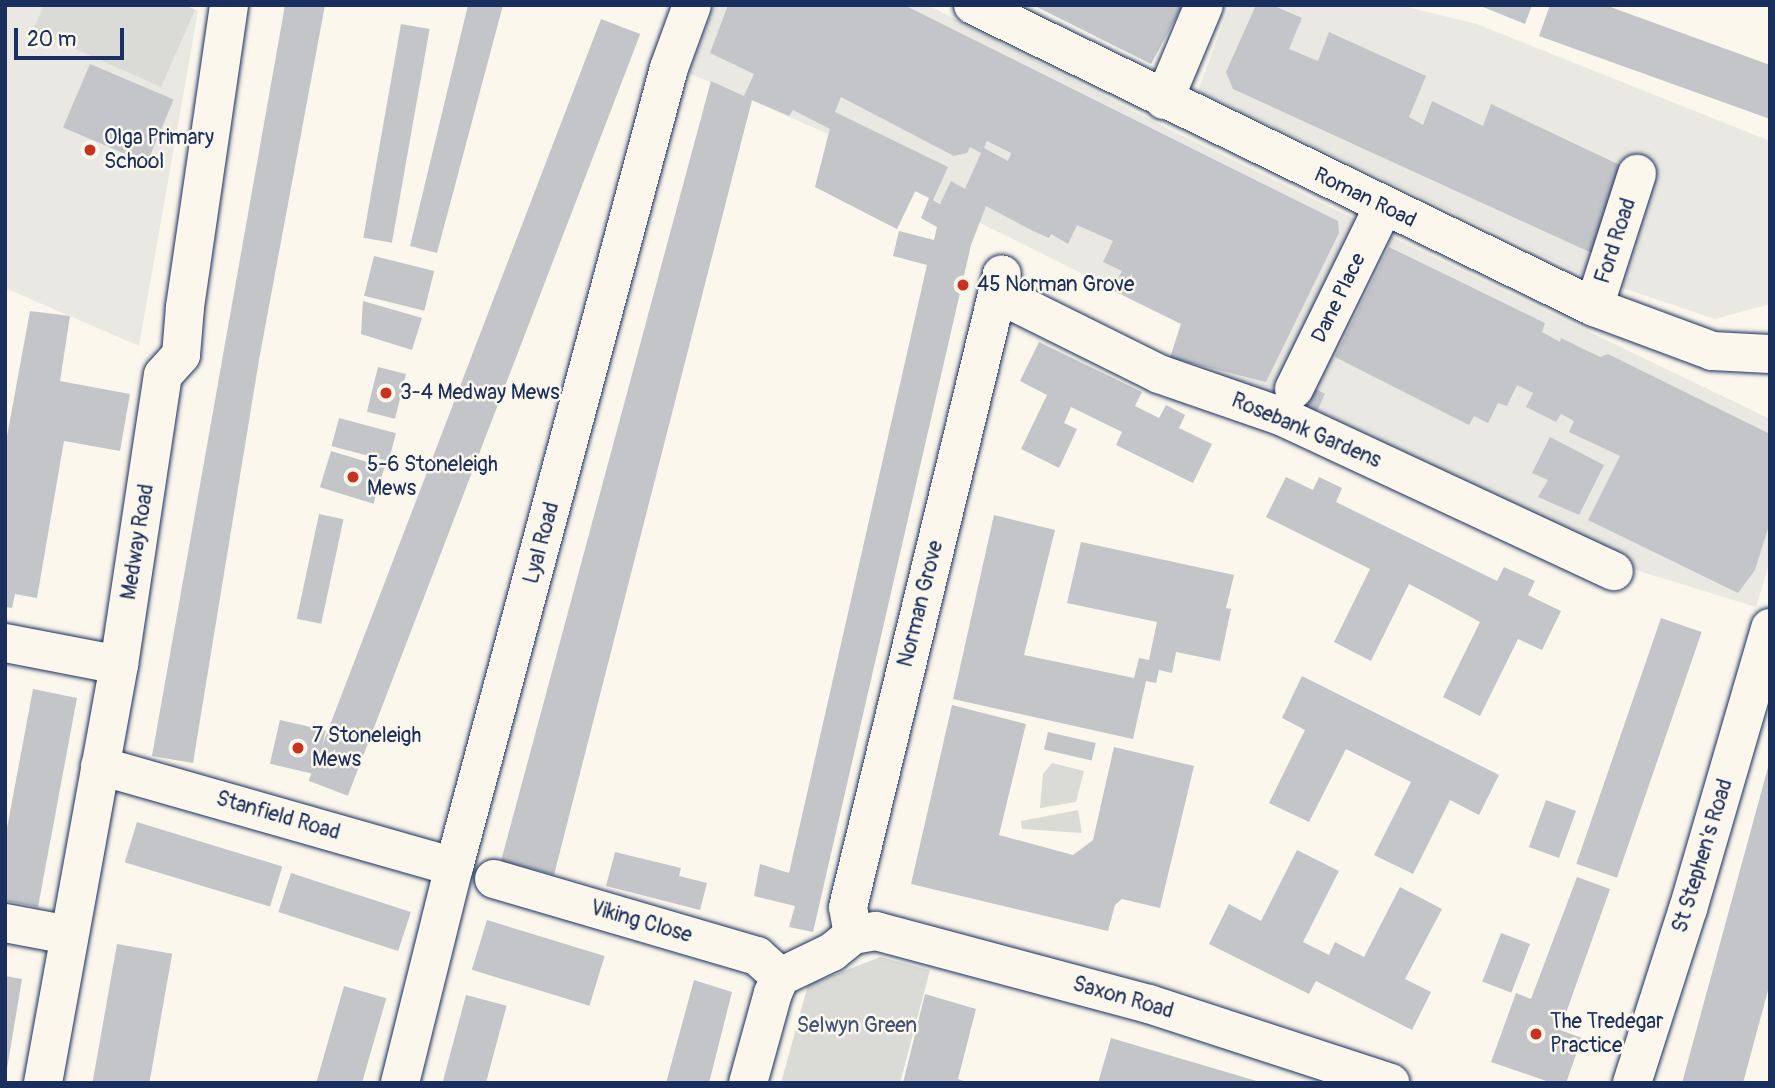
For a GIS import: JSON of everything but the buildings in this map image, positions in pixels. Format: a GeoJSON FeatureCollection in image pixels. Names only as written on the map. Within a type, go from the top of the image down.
{"type":"FeatureCollection","features":[{"type":"Feature","properties":{"kind":"street","name":"Medway Road"},"geometry":{"type":"LineString","coordinates":[[43,1083],[119,665],[163,375],[181,355],[184,307],[229,5]]}},
{"type":"Feature","properties":{"kind":"street","name":"Lyal Road"},"geometry":{"type":"LineString","coordinates":[[400,1083],[454,867],[666,81],[692,5]]}},
{"type":"Feature","properties":{"kind":"street","name":"Roman Road"},"geometry":{"type":"LineString","coordinates":[[972,5],[1383,207],[1594,307],[1712,351],[1770,354]]}},
{"type":"Feature","properties":{"kind":"street"},"geometry":{"type":"LineString","coordinates":[[1164,100],[1204,5]]}},
{"type":"Feature","properties":{"kind":"street","name":"Ford Road"},"geometry":{"type":"LineString","coordinates":[[1594,307],[1637,174]]}},
{"type":"Feature","properties":{"kind":"street","name":"Dane Place"},"geometry":{"type":"LineString","coordinates":[[1294,389],[1383,207]]}},
{"type":"Feature","properties":{"kind":"street","name":"Rosebank Gardens"},"geometry":{"type":"LineString","coordinates":[[1000,284],[1159,373],[1283,416],[1614,571]]}},
{"type":"Feature","properties":{"kind":"street","name":"Norman Grove"},"geometry":{"type":"LineString","coordinates":[[853,935],[848,907],[1000,284]]}},
{"type":"Feature","properties":{"kind":"street"},"geometry":{"type":"LineString","coordinates":[[5,643],[119,665]]}},
{"type":"Feature","properties":{"kind":"street","name":"St Stephen's Road"},"geometry":{"type":"LineString","coordinates":[[1632,1083],[1767,651]]}},
{"type":"Feature","properties":{"kind":"street","name":"Stanfield Road"},"geometry":{"type":"LineString","coordinates":[[100,766],[454,867]]}},
{"type":"Feature","properties":{"kind":"street","name":"Viking Close"},"geometry":{"type":"LineString","coordinates":[[494,879],[757,956],[780,977]]}},
{"type":"Feature","properties":{"kind":"street"},"geometry":{"type":"LineString","coordinates":[[5,923],[69,934]]}},
{"type":"Feature","properties":{"kind":"street","name":"Saxon Road"},"geometry":{"type":"LineString","coordinates":[[853,935],[876,931],[1149,1004],[1390,1083]]}},
{"type":"Feature","properties":{"kind":"street"},"geometry":{"type":"LineString","coordinates":[[748,1083],[780,977],[832,952],[853,935]]}},
{"type":"Feature","properties":{"kind":"shaded area","name":"Olga Primary School"},"geometry":{"type":"Polygon","coordinates":[[[5,5],[185,5],[198,11],[139,346],[5,288],[5,5]]]}},
{"type":"Feature","properties":{"kind":"shaded area"},"geometry":{"type":"Polygon","coordinates":[[[714,5],[928,5],[1168,129],[1770,419],[1770,561],[1756,607],[1613,563],[1170,358],[1181,323],[916,191],[897,229],[815,187],[828,134],[689,73],[714,5]]]}},
{"type":"Feature","properties":{"kind":"shaded area"},"geometry":{"type":"Polygon","coordinates":[[[1230,5],[1399,5],[1477,24],[1770,141],[1770,304],[1715,319],[1584,275],[1198,91],[1230,5]]]}},
{"type":"Feature","properties":{"kind":"green space"},"geometry":{"type":"Polygon","coordinates":[[[44,5],[185,5],[195,10],[161,87],[33,30],[44,5]]]}},
{"type":"Feature","properties":{"kind":"green space"},"geometry":{"type":"Polygon","coordinates":[[[1052,763],[1084,771],[1076,802],[1040,808],[1043,774],[1052,763]]]}},
{"type":"Feature","properties":{"kind":"green space"},"geometry":{"type":"Polygon","coordinates":[[[1078,810],[1082,833],[1022,829],[1021,821],[1078,810]]]}},
{"type":"Feature","properties":{"kind":"green space","name":"Selwyn Green"},"geometry":{"type":"Polygon","coordinates":[[[880,957],[930,970],[900,1083],[781,1083],[808,985],[880,957]]]}},
{"type":"Feature","properties":{"kind":"place","name":"Olga Primary School"},"geometry":{"type":"Point","coordinates":[90,150]}},
{"type":"Feature","properties":{"kind":"place","name":"45 Norman Grove"},"geometry":{"type":"Point","coordinates":[963,285]}},
{"type":"Feature","properties":{"kind":"place","name":"3-4 Medway Mews"},"geometry":{"type":"Point","coordinates":[386,393]}},
{"type":"Feature","properties":{"kind":"place","name":"5-6 Stoneleigh Mews"},"geometry":{"type":"Point","coordinates":[353,477]}},
{"type":"Feature","properties":{"kind":"place","name":"7 Stoneleigh Mews"},"geometry":{"type":"Point","coordinates":[298,748]}},
{"type":"Feature","properties":{"kind":"place","name":"The Tredegar Practice"},"geometry":{"type":"Point","coordinates":[1536,1034]}}]}
